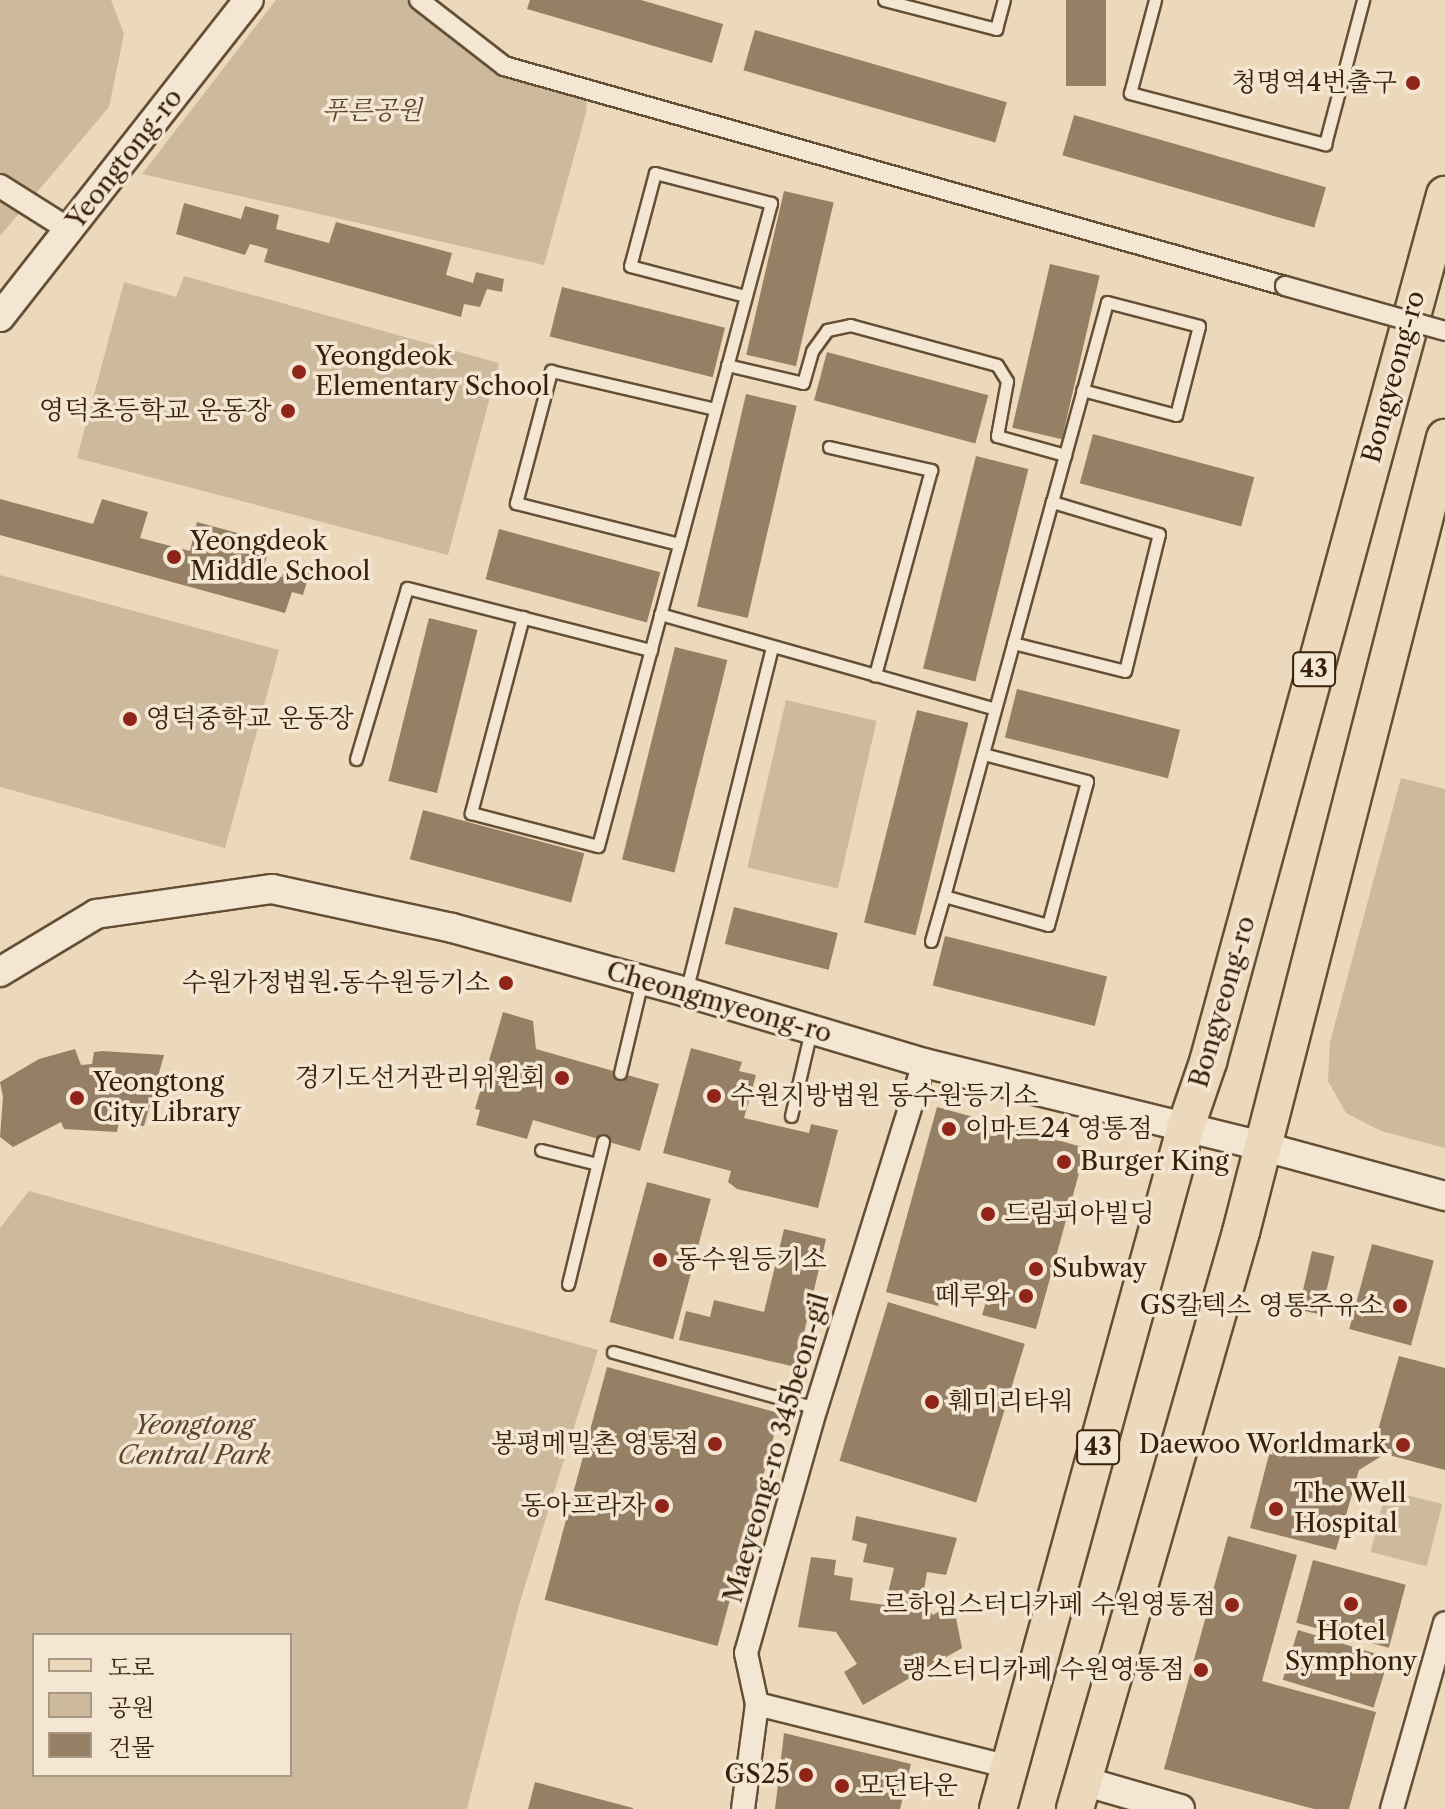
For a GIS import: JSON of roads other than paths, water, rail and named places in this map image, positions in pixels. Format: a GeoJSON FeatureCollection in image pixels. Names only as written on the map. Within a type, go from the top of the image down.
{"type":"FeatureCollection","features":[{"type":"Feature","properties":{"kind":"main road","name":"Bongyeong-ro"},"geometry":{"type":"LineString","coordinates":[[998,1809],[1186,1126],[1208,1062],[1445,195]]}},
{"type":"Feature","properties":{"kind":"main road"},"geometry":{"type":"LineString","coordinates":[[1079,1795],[1241,1232],[1445,438]]}},
{"type":"Feature","properties":{"kind":"street","name":"Yeongtong-ro"},"geometry":{"type":"LineString","coordinates":[[0,317],[249,0]]}},
{"type":"Feature","properties":{"kind":"street"},"geometry":{"type":"LineString","coordinates":[[419,0],[504,66],[1445,331]]}},
{"type":"Feature","properties":{"kind":"street"},"geometry":{"type":"LineString","coordinates":[[0,186],[70,230]]}},
{"type":"Feature","properties":{"kind":"street","name":"Cheongmyeong-ro"},"geometry":{"type":"LineString","coordinates":[[0,972],[96,914],[272,889],[452,928],[686,992],[924,1063],[1186,1126],[1445,1196]]}},
{"type":"Feature","properties":{"kind":"street","name":"Maeyeong-ro 345beon-gil"},"geometry":{"type":"LineString","coordinates":[[743,1809],[757,1704],[746,1653],[816,1408],[924,1063]]}},
{"type":"Feature","properties":{"kind":"street"},"geometry":{"type":"LineString","coordinates":[[1392,1809],[1445,1623]]}},
{"type":"Feature","properties":{"kind":"street"},"geometry":{"type":"LineString","coordinates":[[757,1704],[1009,1767]]}},
{"type":"Feature","properties":{"kind":"street"},"geometry":{"type":"LineString","coordinates":[[1079,1795],[1180,1809]]}},
{"type":"Feature","properties":{"kind":"lane"},"geometry":{"type":"LineString","coordinates":[[884,0],[996,29],[1004,0]]}},
{"type":"Feature","properties":{"kind":"lane"},"geometry":{"type":"LineString","coordinates":[[1155,0],[1130,93],[1325,144],[1363,0]]}},
{"type":"Feature","properties":{"kind":"lane"},"geometry":{"type":"LineString","coordinates":[[523,617],[471,813],[598,846],[771,203],[655,173],[630,266],[745,296]]}},
{"type":"Feature","properties":{"kind":"lane"},"geometry":{"type":"LineString","coordinates":[[931,941],[1082,390],[1107,302],[1199,326],[1176,415],[1082,390]]}},
{"type":"Feature","properties":{"kind":"lane"},"geometry":{"type":"LineString","coordinates":[[727,365],[803,383],[812,351],[827,330],[850,325],[997,365],[1007,381],[997,436],[1065,455]]}},
{"type":"Feature","properties":{"kind":"lane"},"geometry":{"type":"LineString","coordinates":[[679,544],[516,503],[551,371],[715,409]]}},
{"type":"Feature","properties":{"kind":"lane"},"geometry":{"type":"LineString","coordinates":[[829,447],[931,470],[875,675]]}},
{"type":"Feature","properties":{"kind":"lane"},"geometry":{"type":"LineString","coordinates":[[1013,643],[1125,671],[1159,534],[1052,502]]}},
{"type":"Feature","properties":{"kind":"lane"},"geometry":{"type":"LineString","coordinates":[[356,759],[407,588],[651,650]]}},
{"type":"Feature","properties":{"kind":"lane"},"geometry":{"type":"LineString","coordinates":[[660,614],[995,709]]}},
{"type":"Feature","properties":{"kind":"lane"},"geometry":{"type":"LineString","coordinates":[[686,992],[772,647]]}},
{"type":"Feature","properties":{"kind":"lane"},"geometry":{"type":"LineString","coordinates":[[944,896],[1048,925],[1087,781],[983,754]]}},
{"type":"Feature","properties":{"kind":"lane"},"geometry":{"type":"LineString","coordinates":[[620,1073],[643,980]]}},
{"type":"Feature","properties":{"kind":"lane"},"geometry":{"type":"LineString","coordinates":[[791,1116],[811,1030]]}},
{"type":"Feature","properties":{"kind":"lane"},"geometry":{"type":"LineString","coordinates":[[568,1284],[603,1141]]}},
{"type":"Feature","properties":{"kind":"lane"},"geometry":{"type":"LineString","coordinates":[[541,1150],[597,1164]]}},
{"type":"Feature","properties":{"kind":"lane"},"geometry":{"type":"LineString","coordinates":[[613,1352],[816,1408]]}},
{"type":"Feature","properties":{"kind":"place","name":"청명역4번출구"},"geometry":{"type":"Point","coordinates":[1413,83]}},
{"type":"Feature","properties":{"kind":"place","name":"Yeongdeok Elementary School"},"geometry":{"type":"Point","coordinates":[299,372]}},
{"type":"Feature","properties":{"kind":"place","name":"영덕초등학교 운동장"},"geometry":{"type":"Point","coordinates":[288,411]}},
{"type":"Feature","properties":{"kind":"place","name":"Yeongdeok Middle School"},"geometry":{"type":"Point","coordinates":[174,557]}},
{"type":"Feature","properties":{"kind":"place","name":"영덕중학교 운동장"},"geometry":{"type":"Point","coordinates":[130,719]}},
{"type":"Feature","properties":{"kind":"place","name":"수원가정법원.동수원등기소"},"geometry":{"type":"Point","coordinates":[506,983]}},
{"type":"Feature","properties":{"kind":"place","name":"경기도선거관리위원회"},"geometry":{"type":"Point","coordinates":[562,1078]}},
{"type":"Feature","properties":{"kind":"place","name":"수원지방법원 동수원등기소"},"geometry":{"type":"Point","coordinates":[714,1096]}},
{"type":"Feature","properties":{"kind":"place","name":"Yeongtong City Library"},"geometry":{"type":"Point","coordinates":[77,1098]}},
{"type":"Feature","properties":{"kind":"place","name":"이마트24 영통점"},"geometry":{"type":"Point","coordinates":[949,1129]}},
{"type":"Feature","properties":{"kind":"place","name":"Burger King"},"geometry":{"type":"Point","coordinates":[1064,1162]}},
{"type":"Feature","properties":{"kind":"place","name":"드림피아빌딩"},"geometry":{"type":"Point","coordinates":[988,1214]}},
{"type":"Feature","properties":{"kind":"place","name":"동수원등기소"},"geometry":{"type":"Point","coordinates":[660,1260]}},
{"type":"Feature","properties":{"kind":"place","name":"Subway"},"geometry":{"type":"Point","coordinates":[1036,1269]}},
{"type":"Feature","properties":{"kind":"place","name":"떼루와"},"geometry":{"type":"Point","coordinates":[1026,1296]}},
{"type":"Feature","properties":{"kind":"place","name":"GS칼텍스 영통주유소"},"geometry":{"type":"Point","coordinates":[1400,1306]}},
{"type":"Feature","properties":{"kind":"place","name":"훼미리타워"},"geometry":{"type":"Point","coordinates":[932,1402]}},
{"type":"Feature","properties":{"kind":"place","name":"봉평메밀촌 영통점"},"geometry":{"type":"Point","coordinates":[715,1444]}},
{"type":"Feature","properties":{"kind":"place","name":"Daewoo Worldmark"},"geometry":{"type":"Point","coordinates":[1403,1445]}},
{"type":"Feature","properties":{"kind":"place","name":"동아프라자"},"geometry":{"type":"Point","coordinates":[662,1506]}},
{"type":"Feature","properties":{"kind":"place","name":"The Well Hospital"},"geometry":{"type":"Point","coordinates":[1276,1509]}},
{"type":"Feature","properties":{"kind":"place","name":"Hotel Symphony"},"geometry":{"type":"Point","coordinates":[1351,1604]}},
{"type":"Feature","properties":{"kind":"place","name":"르하임스터디카페 수원영통점"},"geometry":{"type":"Point","coordinates":[1232,1605]}},
{"type":"Feature","properties":{"kind":"place","name":"랭스터디카페 수원영통점"},"geometry":{"type":"Point","coordinates":[1201,1670]}},
{"type":"Feature","properties":{"kind":"place","name":"GS25"},"geometry":{"type":"Point","coordinates":[806,1775]}},
{"type":"Feature","properties":{"kind":"place","name":"모던타운"},"geometry":{"type":"Point","coordinates":[842,1786]}},
{"type":"Feature","properties":{"kind":"park label","name":"푸른공원"},"geometry":{"type":"Point","coordinates":[372,111]}},
{"type":"Feature","properties":{"kind":"park label","name":"Yeongtong Central Park"},"geometry":{"type":"Point","coordinates":[194,1441]}}]}
